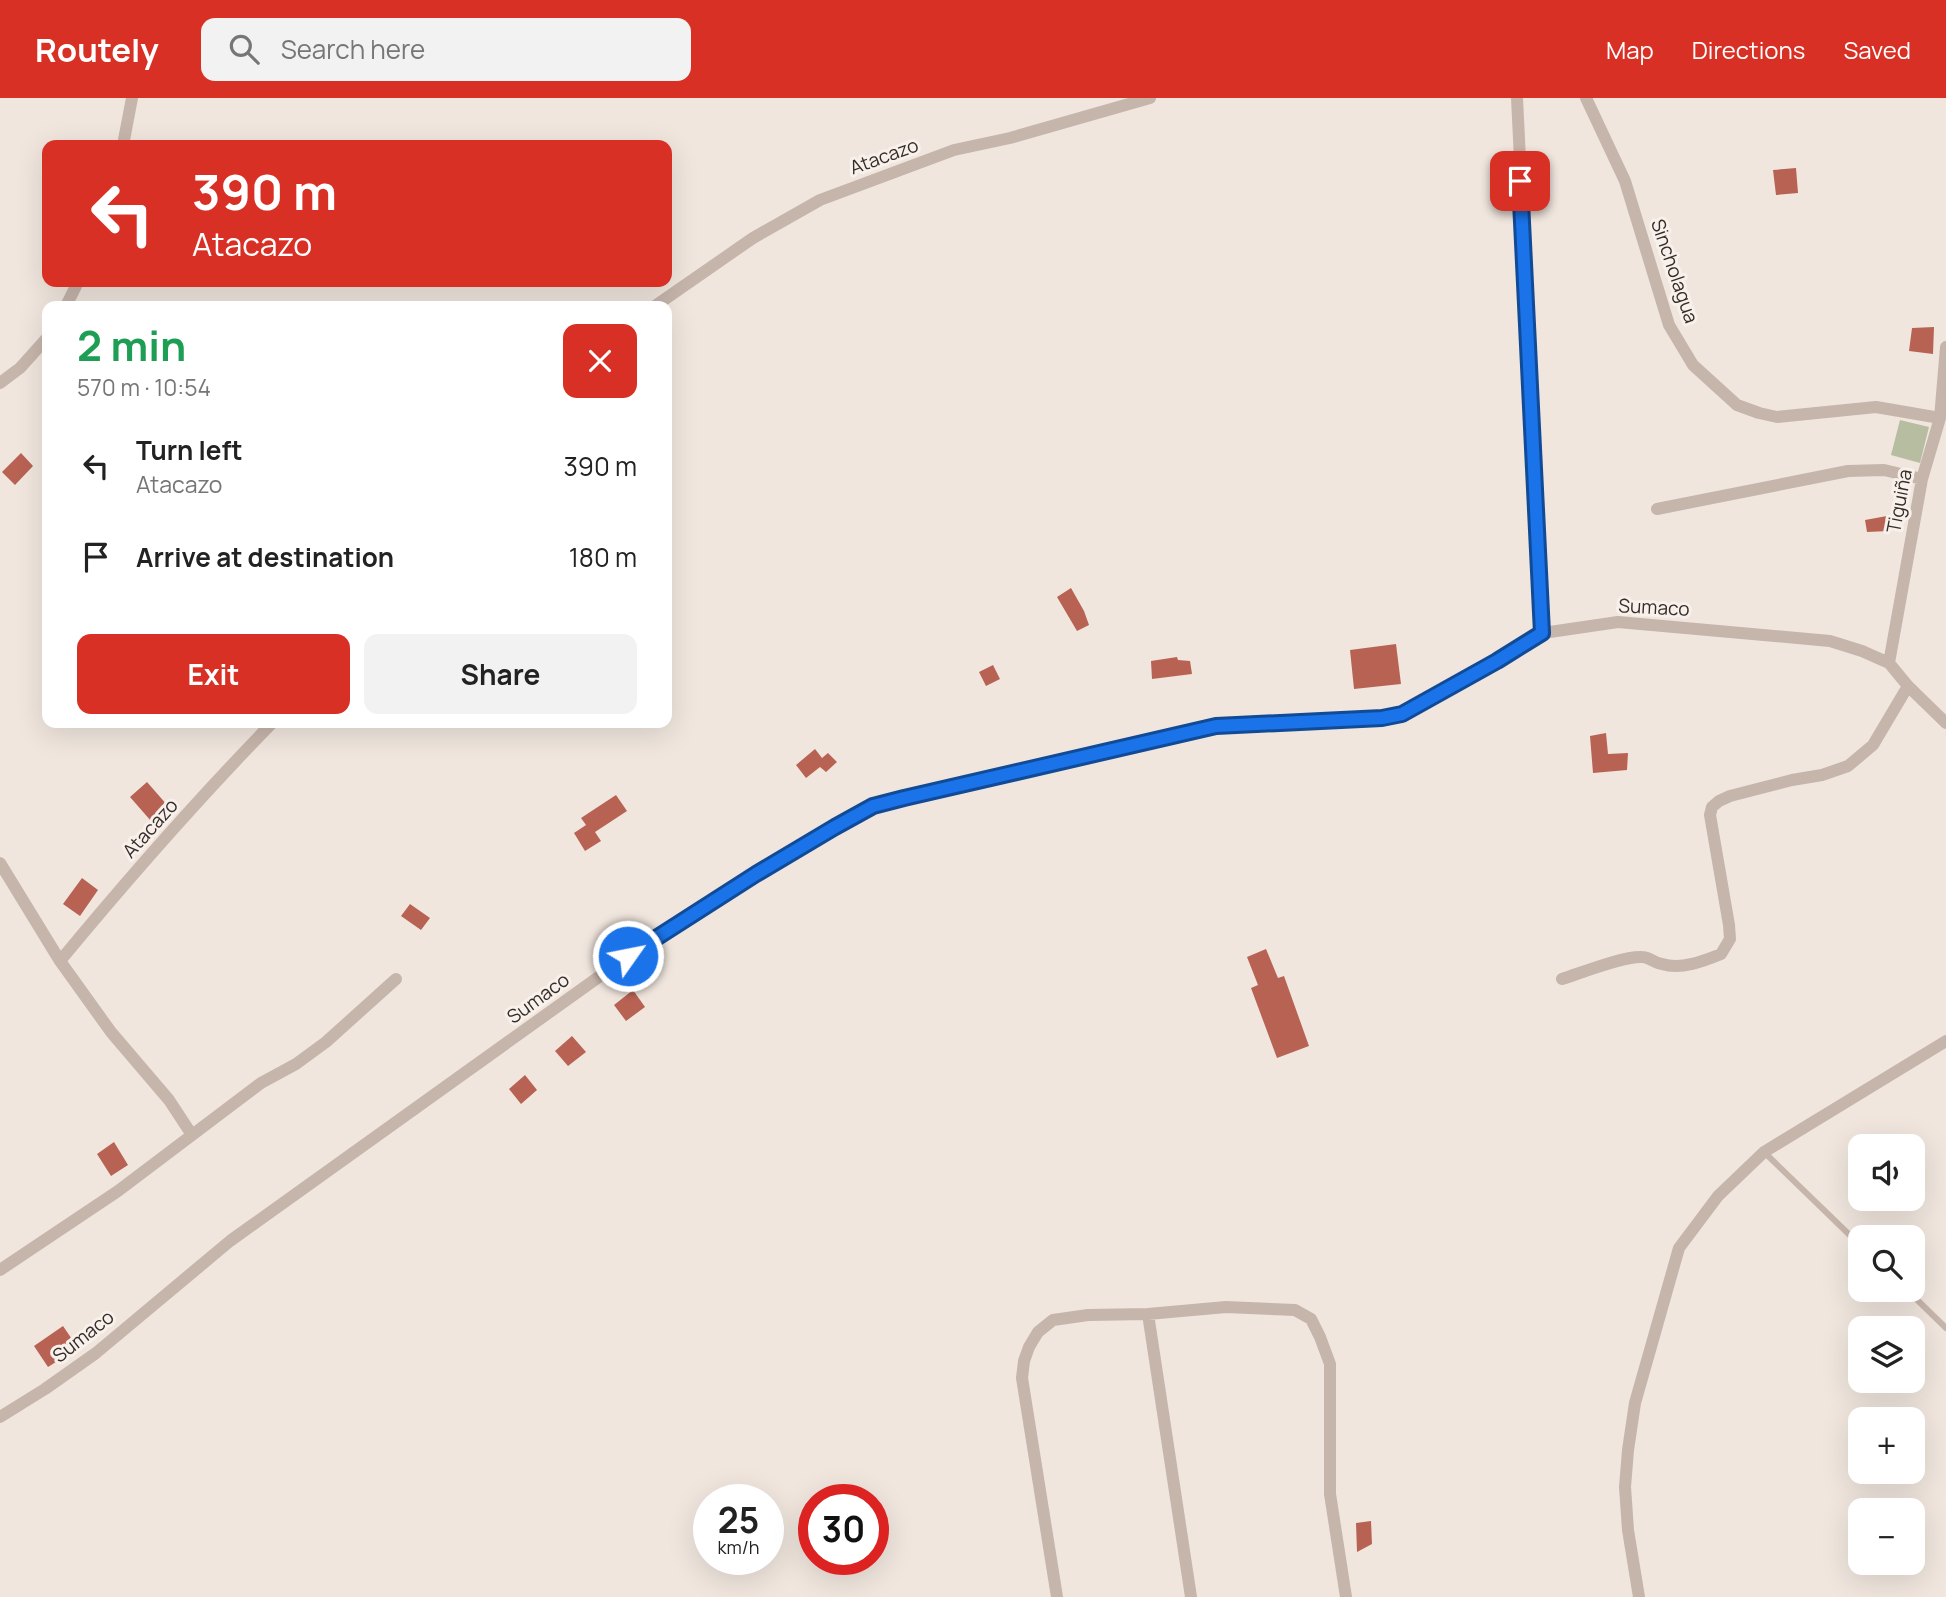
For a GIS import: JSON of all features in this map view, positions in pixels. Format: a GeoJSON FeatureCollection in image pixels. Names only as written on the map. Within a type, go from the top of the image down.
{"type":"FeatureCollection","features":[{"type":"Feature","properties":{"kind":"street"},"geometry":{"type":"LineString","coordinates":[[124,140],[132,98]]}},
{"type":"Feature","properties":{"kind":"street","name":"Atacazo"},"geometry":{"type":"LineString","coordinates":[[662,301],[753,238],[820,200],[954,150],[1010,138],[1150,98]]}},
{"type":"Feature","properties":{"kind":"street"},"geometry":{"type":"LineString","coordinates":[[1517,98],[1542,633]]}},
{"type":"Feature","properties":{"kind":"street","name":"Sincholagua"},"geometry":{"type":"LineString","coordinates":[[1586,98],[1625,181],[1669,325],[1693,365],[1737,405],[1777,416],[1876,407],[1940,418]]}},
{"type":"Feature","properties":{"kind":"street"},"geometry":{"type":"LineString","coordinates":[[0,383],[20,368],[42,344]]}},
{"type":"Feature","properties":{"kind":"street","name":"Tiguiña"},"geometry":{"type":"LineString","coordinates":[[1889,663],[1922,479],[1940,418],[1946,347]]}},
{"type":"Feature","properties":{"kind":"street"},"geometry":{"type":"LineString","coordinates":[[1657,509],[1848,471],[1884,470],[1922,479]]}},
{"type":"Feature","properties":{"kind":"street","name":"Sumaco"},"geometry":{"type":"LineString","coordinates":[[0,1417],[96,1353],[230,1241],[628,956],[756,874],[873,806],[1216,726],[1382,718],[1402,714],[1542,633],[1618,622],[1830,641],[1889,663]]}},
{"type":"Feature","properties":{"kind":"street"},"geometry":{"type":"LineString","coordinates":[[1889,663],[1946,723]]}},
{"type":"Feature","properties":{"kind":"street"},"geometry":{"type":"LineString","coordinates":[[1562,979],[1616,961],[1641,957],[1661,964],[1679,965],[1692,964],[1721,954],[1730,939],[1710,815],[1712,807],[1730,796],[1822,775],[1848,766],[1873,745],[1908,686]]}},
{"type":"Feature","properties":{"kind":"street","name":"Atacazo"},"geometry":{"type":"LineString","coordinates":[[60,961],[162,842],[267,728]]}},
{"type":"Feature","properties":{"kind":"street"},"geometry":{"type":"LineString","coordinates":[[0,863],[60,961],[111,1032],[169,1100],[192,1135]]}},
{"type":"Feature","properties":{"kind":"street"},"geometry":{"type":"LineString","coordinates":[[0,1270],[118,1191],[261,1083],[296,1064],[326,1042],[396,979]]}},
{"type":"Feature","properties":{"kind":"street"},"geometry":{"type":"LineString","coordinates":[[1639,1597],[1628,1530],[1625,1487],[1635,1403],[1679,1248],[1718,1196],[1764,1152],[1946,1041]]}},
{"type":"Feature","properties":{"kind":"street"},"geometry":{"type":"LineString","coordinates":[[1057,1597],[1022,1378],[1024,1362],[1038,1332],[1053,1320],[1088,1315],[1240,1308],[1294,1310],[1311,1319],[1330,1364],[1330,1494],[1346,1597]]}},
{"type":"Feature","properties":{"kind":"street"},"geometry":{"type":"LineString","coordinates":[[1148,1314],[1191,1597]]}},
{"type":"Feature","properties":{"kind":"lane"},"geometry":{"type":"LineString","coordinates":[[1764,1152],[1848,1233]]}},
{"type":"Feature","properties":{"kind":"lane"},"geometry":{"type":"LineString","coordinates":[[1919,1302],[1946,1328]]}},
{"type":"Feature","properties":{"kind":"green space"},"geometry":{"type":"Polygon","coordinates":[[[1900,420],[1929,427],[1920,463],[1891,455],[1900,420]]]}},
{"type":"Feature","properties":{"kind":"building"},"geometry":{"type":"Polygon","coordinates":[[[1796,168],[1798,193],[1776,195],[1773,170],[1796,168]]]}},
{"type":"Feature","properties":{"kind":"building"},"geometry":{"type":"Polygon","coordinates":[[[1934,327],[1933,354],[1909,351],[1912,328],[1934,327]]]}},
{"type":"Feature","properties":{"kind":"building"},"geometry":{"type":"Polygon","coordinates":[[[21,453],[33,466],[15,485],[2,472],[21,453]]]}},
{"type":"Feature","properties":{"kind":"building"},"geometry":{"type":"Polygon","coordinates":[[[1887,516],[1889,531],[1867,532],[1865,520],[1887,516]]]}},
{"type":"Feature","properties":{"kind":"building"},"geometry":{"type":"Polygon","coordinates":[[[1071,588],[1089,625],[1077,631],[1057,597],[1071,588]]]}},
{"type":"Feature","properties":{"kind":"building"},"geometry":{"type":"Polygon","coordinates":[[[1396,644],[1401,684],[1354,689],[1350,650],[1396,644]]]}},
{"type":"Feature","properties":{"kind":"building"},"geometry":{"type":"Polygon","coordinates":[[[1177,657],[1178,660],[1190,661],[1192,674],[1152,679],[1151,661],[1177,657]]]}},
{"type":"Feature","properties":{"kind":"building"},"geometry":{"type":"Polygon","coordinates":[[[993,665],[1000,679],[986,686],[979,672],[993,665]]]}},
{"type":"Feature","properties":{"kind":"building"},"geometry":{"type":"Polygon","coordinates":[[[1606,733],[1608,754],[1628,753],[1627,770],[1593,773],[1590,736],[1606,733]]]}},
{"type":"Feature","properties":{"kind":"building"},"geometry":{"type":"Polygon","coordinates":[[[815,749],[822,758],[828,753],[837,762],[826,772],[820,767],[806,778],[796,765],[815,749]]]}},
{"type":"Feature","properties":{"kind":"building"},"geometry":{"type":"Polygon","coordinates":[[[147,782],[168,806],[151,821],[130,797],[147,782]]]}},
{"type":"Feature","properties":{"kind":"building"},"geometry":{"type":"Polygon","coordinates":[[[616,795],[627,811],[595,832],[601,841],[585,851],[574,833],[586,825],[581,818],[616,795]]]}},
{"type":"Feature","properties":{"kind":"building"},"geometry":{"type":"Polygon","coordinates":[[[82,878],[98,890],[80,916],[63,904],[82,878]]]}},
{"type":"Feature","properties":{"kind":"building"},"geometry":{"type":"Polygon","coordinates":[[[410,904],[430,918],[421,930],[401,916],[410,904]]]}},
{"type":"Feature","properties":{"kind":"building"},"geometry":{"type":"Polygon","coordinates":[[[1266,949],[1278,978],[1284,976],[1309,1046],[1277,1058],[1251,988],[1258,985],[1247,957],[1266,949]]]}},
{"type":"Feature","properties":{"kind":"building"},"geometry":{"type":"Polygon","coordinates":[[[633,990],[645,1007],[626,1021],[614,1005],[633,990]]]}},
{"type":"Feature","properties":{"kind":"building"},"geometry":{"type":"Polygon","coordinates":[[[572,1036],[586,1052],[568,1066],[555,1051],[572,1036]]]}},
{"type":"Feature","properties":{"kind":"building"},"geometry":{"type":"Polygon","coordinates":[[[525,1075],[537,1090],[521,1104],[509,1089],[525,1075]]]}},
{"type":"Feature","properties":{"kind":"building"},"geometry":{"type":"Polygon","coordinates":[[[114,1142],[128,1165],[111,1176],[97,1154],[114,1142]]]}},
{"type":"Feature","properties":{"kind":"building"},"geometry":{"type":"Polygon","coordinates":[[[63,1326],[78,1348],[48,1367],[34,1346],[63,1326]]]}},
{"type":"Feature","properties":{"kind":"building"},"geometry":{"type":"Polygon","coordinates":[[[1371,1521],[1372,1544],[1357,1552],[1356,1523],[1371,1521]]]}},
{"type":"Feature","properties":{"kind":"route"},"geometry":{"type":"LineString","coordinates":[[628,956],[756,874],[873,806],[1216,726],[1382,718],[1402,714],[1542,633],[1520,181]]}}]}
